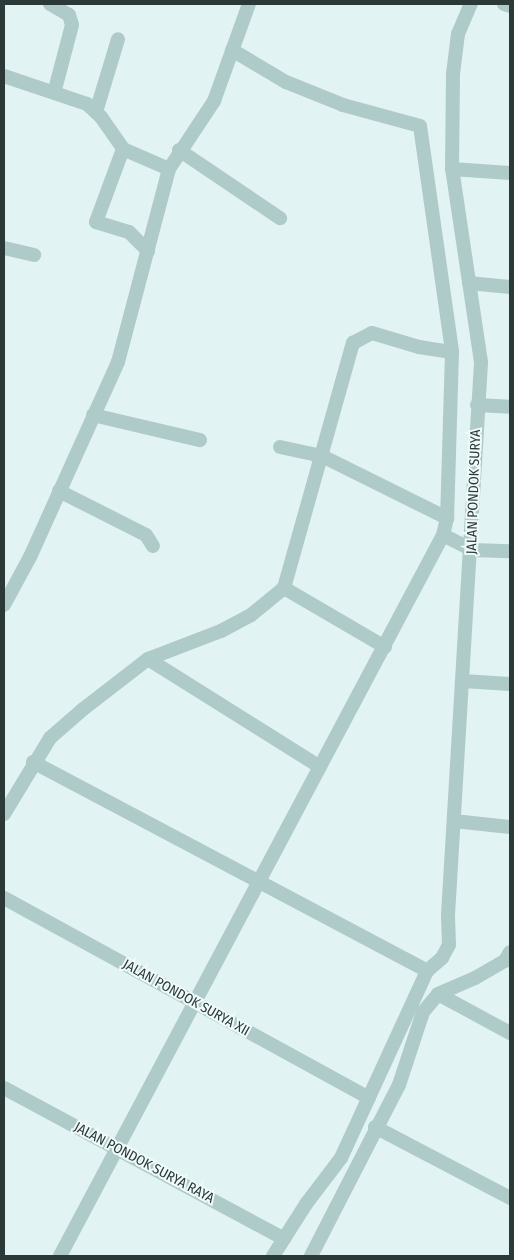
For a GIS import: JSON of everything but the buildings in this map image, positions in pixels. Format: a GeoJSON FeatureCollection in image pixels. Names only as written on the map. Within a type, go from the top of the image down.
{"type":"FeatureCollection","features":[{"type":"Feature","properties":{"kind":"street"},"geometry":{"type":"LineString","coordinates":[[50,4],[69,15],[72,25],[54,93]]}},
{"type":"Feature","properties":{"kind":"street"},"geometry":{"type":"LineString","coordinates":[[4,605],[30,557],[58,491],[118,362],[169,168],[179,150],[214,101],[249,4]]}},
{"type":"Feature","properties":{"kind":"street"},"geometry":{"type":"LineString","coordinates":[[504,4],[510,6]]}},
{"type":"Feature","properties":{"kind":"street","name":"JALAN PONDOK SURYA"},"geometry":{"type":"LineString","coordinates":[[427,971],[442,958],[449,945],[454,821],[472,550],[477,405],[481,362],[452,170],[454,74],[458,34],[469,5]]}},
{"type":"Feature","properties":{"kind":"street"},"geometry":{"type":"LineString","coordinates":[[96,112],[118,39]]}},
{"type":"Feature","properties":{"kind":"street"},"geometry":{"type":"LineString","coordinates":[[60,1256],[385,647],[443,535],[447,518],[452,352],[420,126],[343,105],[286,82],[232,50]]}},
{"type":"Feature","properties":{"kind":"street"},"geometry":{"type":"LineString","coordinates":[[4,76],[87,104],[96,112],[124,149],[169,168]]}},
{"type":"Feature","properties":{"kind":"street"},"geometry":{"type":"LineString","coordinates":[[124,149],[96,222],[129,232],[148,251]]}},
{"type":"Feature","properties":{"kind":"street"},"geometry":{"type":"LineString","coordinates":[[179,150],[280,218]]}},
{"type":"Feature","properties":{"kind":"street"},"geometry":{"type":"LineString","coordinates":[[452,170],[510,173]]}},
{"type":"Feature","properties":{"kind":"street"},"geometry":{"type":"LineString","coordinates":[[4,248],[34,255]]}},
{"type":"Feature","properties":{"kind":"street"},"geometry":{"type":"LineString","coordinates":[[469,283],[510,287]]}},
{"type":"Feature","properties":{"kind":"street"},"geometry":{"type":"LineString","coordinates":[[4,814],[33,762],[50,738],[148,659],[221,631],[251,615],[284,588],[353,343],[372,333],[419,347],[452,352]]}},
{"type":"Feature","properties":{"kind":"street"},"geometry":{"type":"LineString","coordinates":[[477,405],[510,408]]}},
{"type":"Feature","properties":{"kind":"street"},"geometry":{"type":"LineString","coordinates":[[93,415],[200,440]]}},
{"type":"Feature","properties":{"kind":"street"},"geometry":{"type":"LineString","coordinates":[[280,447],[322,456],[447,518]]}},
{"type":"Feature","properties":{"kind":"street"},"geometry":{"type":"LineString","coordinates":[[58,491],[146,535],[153,546]]}},
{"type":"Feature","properties":{"kind":"street"},"geometry":{"type":"LineString","coordinates":[[443,535],[472,550],[510,551]]}},
{"type":"Feature","properties":{"kind":"street"},"geometry":{"type":"LineString","coordinates":[[284,588],[385,647]]}},
{"type":"Feature","properties":{"kind":"street"},"geometry":{"type":"LineString","coordinates":[[148,659],[320,767]]}},
{"type":"Feature","properties":{"kind":"street"},"geometry":{"type":"LineString","coordinates":[[463,680],[510,684]]}},
{"type":"Feature","properties":{"kind":"street"},"geometry":{"type":"LineString","coordinates":[[33,762],[427,971],[340,1158],[273,1256]]}},
{"type":"Feature","properties":{"kind":"street"},"geometry":{"type":"LineString","coordinates":[[454,821],[510,827]]}},
{"type":"Feature","properties":{"kind":"street","name":"JALAN PONDOK SURYA XII"},"geometry":{"type":"LineString","coordinates":[[4,898],[369,1098]]}},
{"type":"Feature","properties":{"kind":"street"},"geometry":{"type":"LineString","coordinates":[[315,1255],[375,1127],[399,1085],[423,1012],[438,994],[475,978],[505,961],[510,952]]}},
{"type":"Feature","properties":{"kind":"street"},"geometry":{"type":"LineString","coordinates":[[438,994],[510,1032]]}},
{"type":"Feature","properties":{"kind":"street","name":"JALAN PONDOK SURYA RAYA"},"geometry":{"type":"LineString","coordinates":[[4,1088],[284,1238]]}},
{"type":"Feature","properties":{"kind":"street"},"geometry":{"type":"LineString","coordinates":[[375,1127],[510,1198]]}}]}
